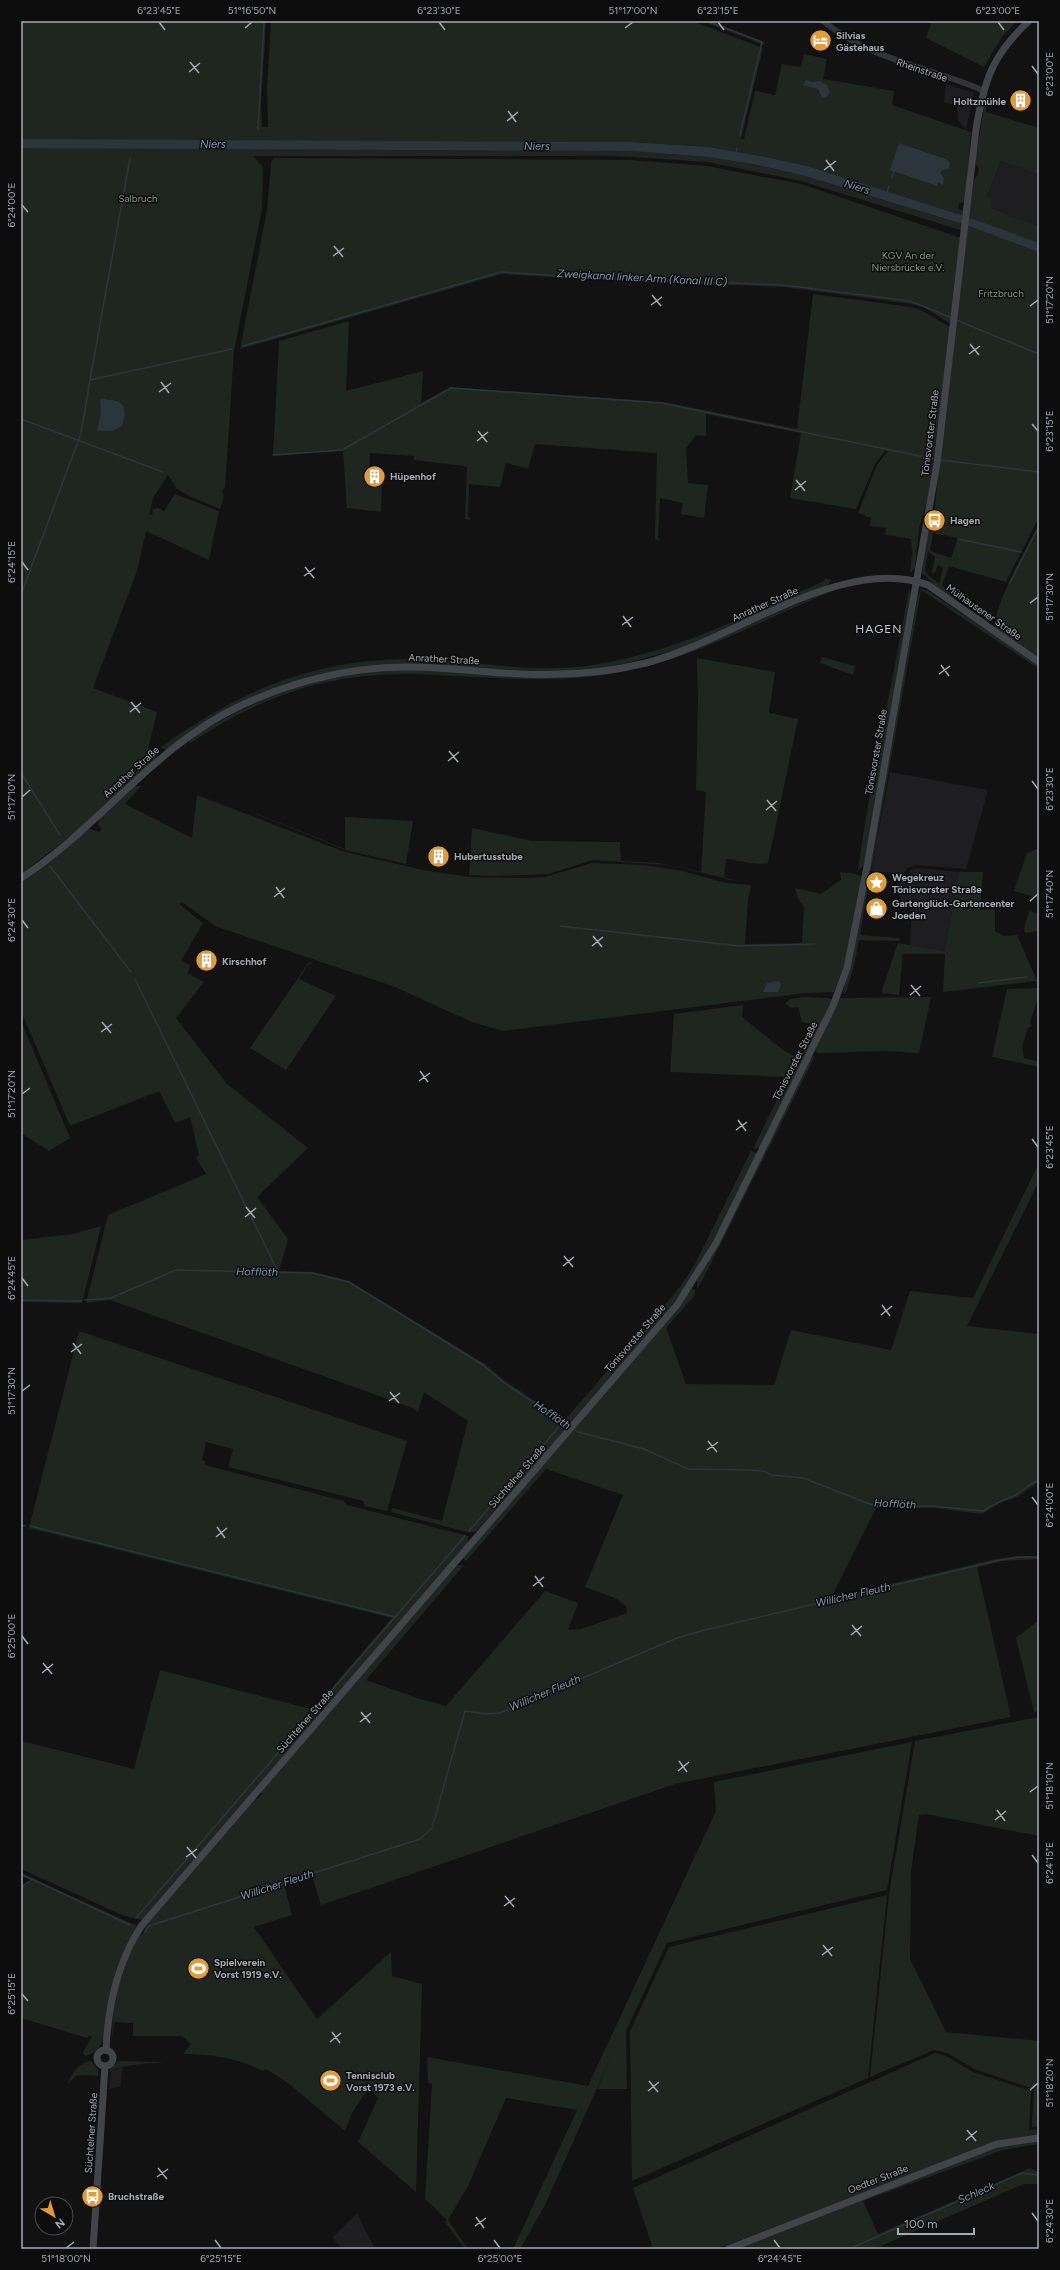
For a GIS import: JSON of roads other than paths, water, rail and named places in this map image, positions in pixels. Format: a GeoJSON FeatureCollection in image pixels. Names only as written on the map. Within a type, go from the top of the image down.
{"type":"FeatureCollection","features":[{"type":"Feature","properties":{"kind":"main road","name":"Tönisvorster Straße"},"geometry":{"type":"LineString","coordinates":[[571,1428],[677,1305],[704,1265],[838,996],[847,968],[866,872],[937,459],[976,129],[982,90],[993,66],[1007,43],[1029,21]]}},
{"type":"Feature","properties":{"kind":"main road","name":"Anrather Straße"},"geometry":{"type":"LineString","coordinates":[[21,878],[56,852],[158,761],[195,732],[237,707],[276,691],[323,677],[362,670],[403,667],[557,675],[611,670],[648,662],[699,644],[824,589],[842,584],[877,579],[916,581]]}},
{"type":"Feature","properties":{"kind":"main road","name":"Mülhausener Straße"},"geometry":{"type":"LineString","coordinates":[[916,581],[928,585],[1039,662]]}},
{"type":"Feature","properties":{"kind":"main road","name":"Süchtelner Straße"},"geometry":{"type":"LineString","coordinates":[[106,2050],[114,1989],[122,1963],[142,1925],[571,1428]]}},
{"type":"Feature","properties":{"kind":"main road"},"geometry":{"type":"LineString","coordinates":[[106,2050],[112,2053],[113,2058],[111,2064],[105,2066],[99,2063],[97,2057],[100,2051],[106,2050]]}},
{"type":"Feature","properties":{"kind":"main road","name":"Süchtelner Straße"},"geometry":{"type":"LineString","coordinates":[[93,2249],[105,2066]]}},
{"type":"Feature","properties":{"kind":"main road","name":"Oedter Straße"},"geometry":{"type":"LineString","coordinates":[[728,2249],[997,2144],[1039,2138]]}},
{"type":"Feature","properties":{"kind":"street","name":"Rheinstraße"},"geometry":{"type":"LineString","coordinates":[[823,21],[838,33],[878,55],[982,90]]}},
{"type":"Feature","properties":{"kind":"water"},"geometry":{"type":"Polygon","coordinates":[[[806,80],[813,82],[820,81],[827,85],[830,93],[826,97],[822,98],[818,89],[803,85],[806,80]]]}},
{"type":"Feature","properties":{"kind":"water","name":"Niers"},"geometry":{"type":"Polygon","coordinates":[[[21,139],[631,142],[709,147],[807,166],[973,219],[1039,243],[1039,252],[972,227],[805,176],[758,165],[708,157],[631,151],[21,148],[21,139]]]}},
{"type":"Feature","properties":{"kind":"water"},"geometry":{"type":"Polygon","coordinates":[[[899,143],[946,159],[950,162],[949,169],[942,170],[941,174],[944,178],[943,185],[938,183],[937,186],[890,170],[899,143]]]}},
{"type":"Feature","properties":{"kind":"water"},"geometry":{"type":"Polygon","coordinates":[[[103,398],[114,400],[120,403],[124,408],[125,415],[122,426],[113,431],[97,431],[101,414],[100,399],[103,398]]]}},
{"type":"Feature","properties":{"kind":"water"},"geometry":{"type":"Polygon","coordinates":[[[778,981],[781,984],[778,992],[763,992],[767,983],[778,981]]]}},
{"type":"Feature","properties":{"kind":"waterway"},"geometry":{"type":"LineString","coordinates":[[258,129],[264,21]]}},
{"type":"Feature","properties":{"kind":"waterway"},"geometry":{"type":"LineString","coordinates":[[707,21],[762,42],[740,135]]}},
{"type":"Feature","properties":{"kind":"waterway"},"geometry":{"type":"LineString","coordinates":[[736,153],[737,148]]}},
{"type":"Feature","properties":{"kind":"waterway"},"geometry":{"type":"LineString","coordinates":[[90,380],[130,158]]}},
{"type":"Feature","properties":{"kind":"waterway"},"geometry":{"type":"LineString","coordinates":[[892,178],[894,170]]}},
{"type":"Feature","properties":{"kind":"waterway"},"geometry":{"type":"LineString","coordinates":[[887,192],[889,186]]}},
{"type":"Feature","properties":{"kind":"waterway","name":"Zweigkanal linker Arm (Kanal III C)"},"geometry":{"type":"LineString","coordinates":[[243,346],[501,272],[591,278],[783,285],[910,301],[952,318]]}},
{"type":"Feature","properties":{"kind":"waterway","name":"Zweigkanal linker Arm (Kanal III C)"},"geometry":{"type":"LineString","coordinates":[[956,320],[1039,354]]}},
{"type":"Feature","properties":{"kind":"waterway","name":"Zweigkanal linker Arm (Kanal III C)"},"geometry":{"type":"LineString","coordinates":[[21,595],[81,433],[90,380],[232,349]]}},
{"type":"Feature","properties":{"kind":"waterway"},"geometry":{"type":"LineString","coordinates":[[273,455],[342,450],[451,388],[661,403],[935,459]]}},
{"type":"Feature","properties":{"kind":"waterway"},"geometry":{"type":"LineString","coordinates":[[21,419],[163,472]]}},
{"type":"Feature","properties":{"kind":"waterway"},"geometry":{"type":"LineString","coordinates":[[940,460],[1039,472]]}},
{"type":"Feature","properties":{"kind":"waterway"},"geometry":{"type":"LineString","coordinates":[[1010,583],[1039,526]]}},
{"type":"Feature","properties":{"kind":"waterway"},"geometry":{"type":"LineString","coordinates":[[958,539],[1021,552]]}},
{"type":"Feature","properties":{"kind":"waterway"},"geometry":{"type":"LineString","coordinates":[[21,773],[60,835]]}},
{"type":"Feature","properties":{"kind":"waterway"},"geometry":{"type":"LineString","coordinates":[[50,866],[131,972]]}},
{"type":"Feature","properties":{"kind":"waterway"},"geometry":{"type":"LineString","coordinates":[[560,926],[740,946],[815,944]]}},
{"type":"Feature","properties":{"kind":"waterway"},"geometry":{"type":"LineString","coordinates":[[979,983],[1027,977]]}},
{"type":"Feature","properties":{"kind":"waterway"},"geometry":{"type":"LineString","coordinates":[[135,979],[278,1272]]}},
{"type":"Feature","properties":{"kind":"waterway","name":"Hofflöth"},"geometry":{"type":"LineString","coordinates":[[85,1300],[111,1298],[176,1270],[312,1273],[349,1282],[483,1365],[503,1382],[569,1426]]}},
{"type":"Feature","properties":{"kind":"waterway","name":"Hofflöth"},"geometry":{"type":"LineString","coordinates":[[21,1300],[81,1301]]}},
{"type":"Feature","properties":{"kind":"waterway"},"geometry":{"type":"LineString","coordinates":[[469,1531],[563,1422]]}},
{"type":"Feature","properties":{"kind":"waterway","name":"Hofflöth"},"geometry":{"type":"LineString","coordinates":[[574,1429],[578,1432],[644,1449],[688,1469],[763,1471],[771,1475],[803,1478],[875,1506],[932,1506],[983,1511],[1016,1495],[1039,1480]]}},
{"type":"Feature","properties":{"kind":"waterway"},"geometry":{"type":"LineString","coordinates":[[21,1525],[25,1526]]}},
{"type":"Feature","properties":{"kind":"waterway"},"geometry":{"type":"LineString","coordinates":[[30,1526],[396,1617]]}},
{"type":"Feature","properties":{"kind":"waterway"},"geometry":{"type":"LineString","coordinates":[[319,1705],[465,1536]]}},
{"type":"Feature","properties":{"kind":"waterway","name":"Willicher Fleuth"},"geometry":{"type":"LineString","coordinates":[[145,1932],[149,1926],[420,1839],[432,1828],[465,1711],[485,1714],[500,1713],[677,1638],[705,1630],[996,1561],[1018,1557],[1039,1557]]}},
{"type":"Feature","properties":{"kind":"waterway"},"geometry":{"type":"LineString","coordinates":[[136,1918],[315,1710]]}},
{"type":"Feature","properties":{"kind":"waterway","name":"Willicher Fleuth"},"geometry":{"type":"LineString","coordinates":[[21,1874],[130,1925]]}},
{"type":"Feature","properties":{"kind":"waterway"},"geometry":{"type":"LineString","coordinates":[[21,1887],[33,1879]]}},
{"type":"Feature","properties":{"kind":"waterway","name":"Schleck"},"geometry":{"type":"LineString","coordinates":[[849,2249],[1022,2173],[1039,2175]]}},
{"type":"Feature","properties":{"kind":"place","name":"Silvias Gästehaus"},"geometry":{"type":"Point","coordinates":[820,41]}},
{"type":"Feature","properties":{"kind":"place","name":"Holtzmühle"},"geometry":{"type":"Point","coordinates":[1021,101]}},
{"type":"Feature","properties":{"kind":"place","name":"Hüpenhof"},"geometry":{"type":"Point","coordinates":[375,476]}},
{"type":"Feature","properties":{"kind":"place","name":"Hagen"},"geometry":{"type":"Point","coordinates":[934,520]}},
{"type":"Feature","properties":{"kind":"place","name":"Hubertusstube"},"geometry":{"type":"Point","coordinates":[438,856]}},
{"type":"Feature","properties":{"kind":"place","name":"Wegekreuz Tönisvorster Straße"},"geometry":{"type":"Point","coordinates":[876,883]}},
{"type":"Feature","properties":{"kind":"place","name":"Gartenglück-Gartencenter Joeden"},"geometry":{"type":"Point","coordinates":[877,909]}},
{"type":"Feature","properties":{"kind":"place","name":"Kirschhof"},"geometry":{"type":"Point","coordinates":[207,961]}},
{"type":"Feature","properties":{"kind":"place","name":"Spielverein Vorst 1919 e.V."},"geometry":{"type":"Point","coordinates":[198,1968]}},
{"type":"Feature","properties":{"kind":"place","name":"Tennisclub Vorst 1973 e.V."},"geometry":{"type":"Point","coordinates":[331,2081]}},
{"type":"Feature","properties":{"kind":"place","name":"Bruchstraße"},"geometry":{"type":"Point","coordinates":[93,2196]}},
{"type":"Feature","properties":{"kind":"district","name":"HAGEN"},"geometry":{"type":"Point","coordinates":[879,629]}},
{"type":"Feature","properties":{"kind":"park label","name":"Salbruch"},"geometry":{"type":"Point","coordinates":[138,198]}},
{"type":"Feature","properties":{"kind":"park label","name":"KGV An der Niersbrücke e.V."},"geometry":{"type":"Point","coordinates":[908,260]}},
{"type":"Feature","properties":{"kind":"park label","name":"Fritzbruch"},"geometry":{"type":"Point","coordinates":[1001,293]}}]}
